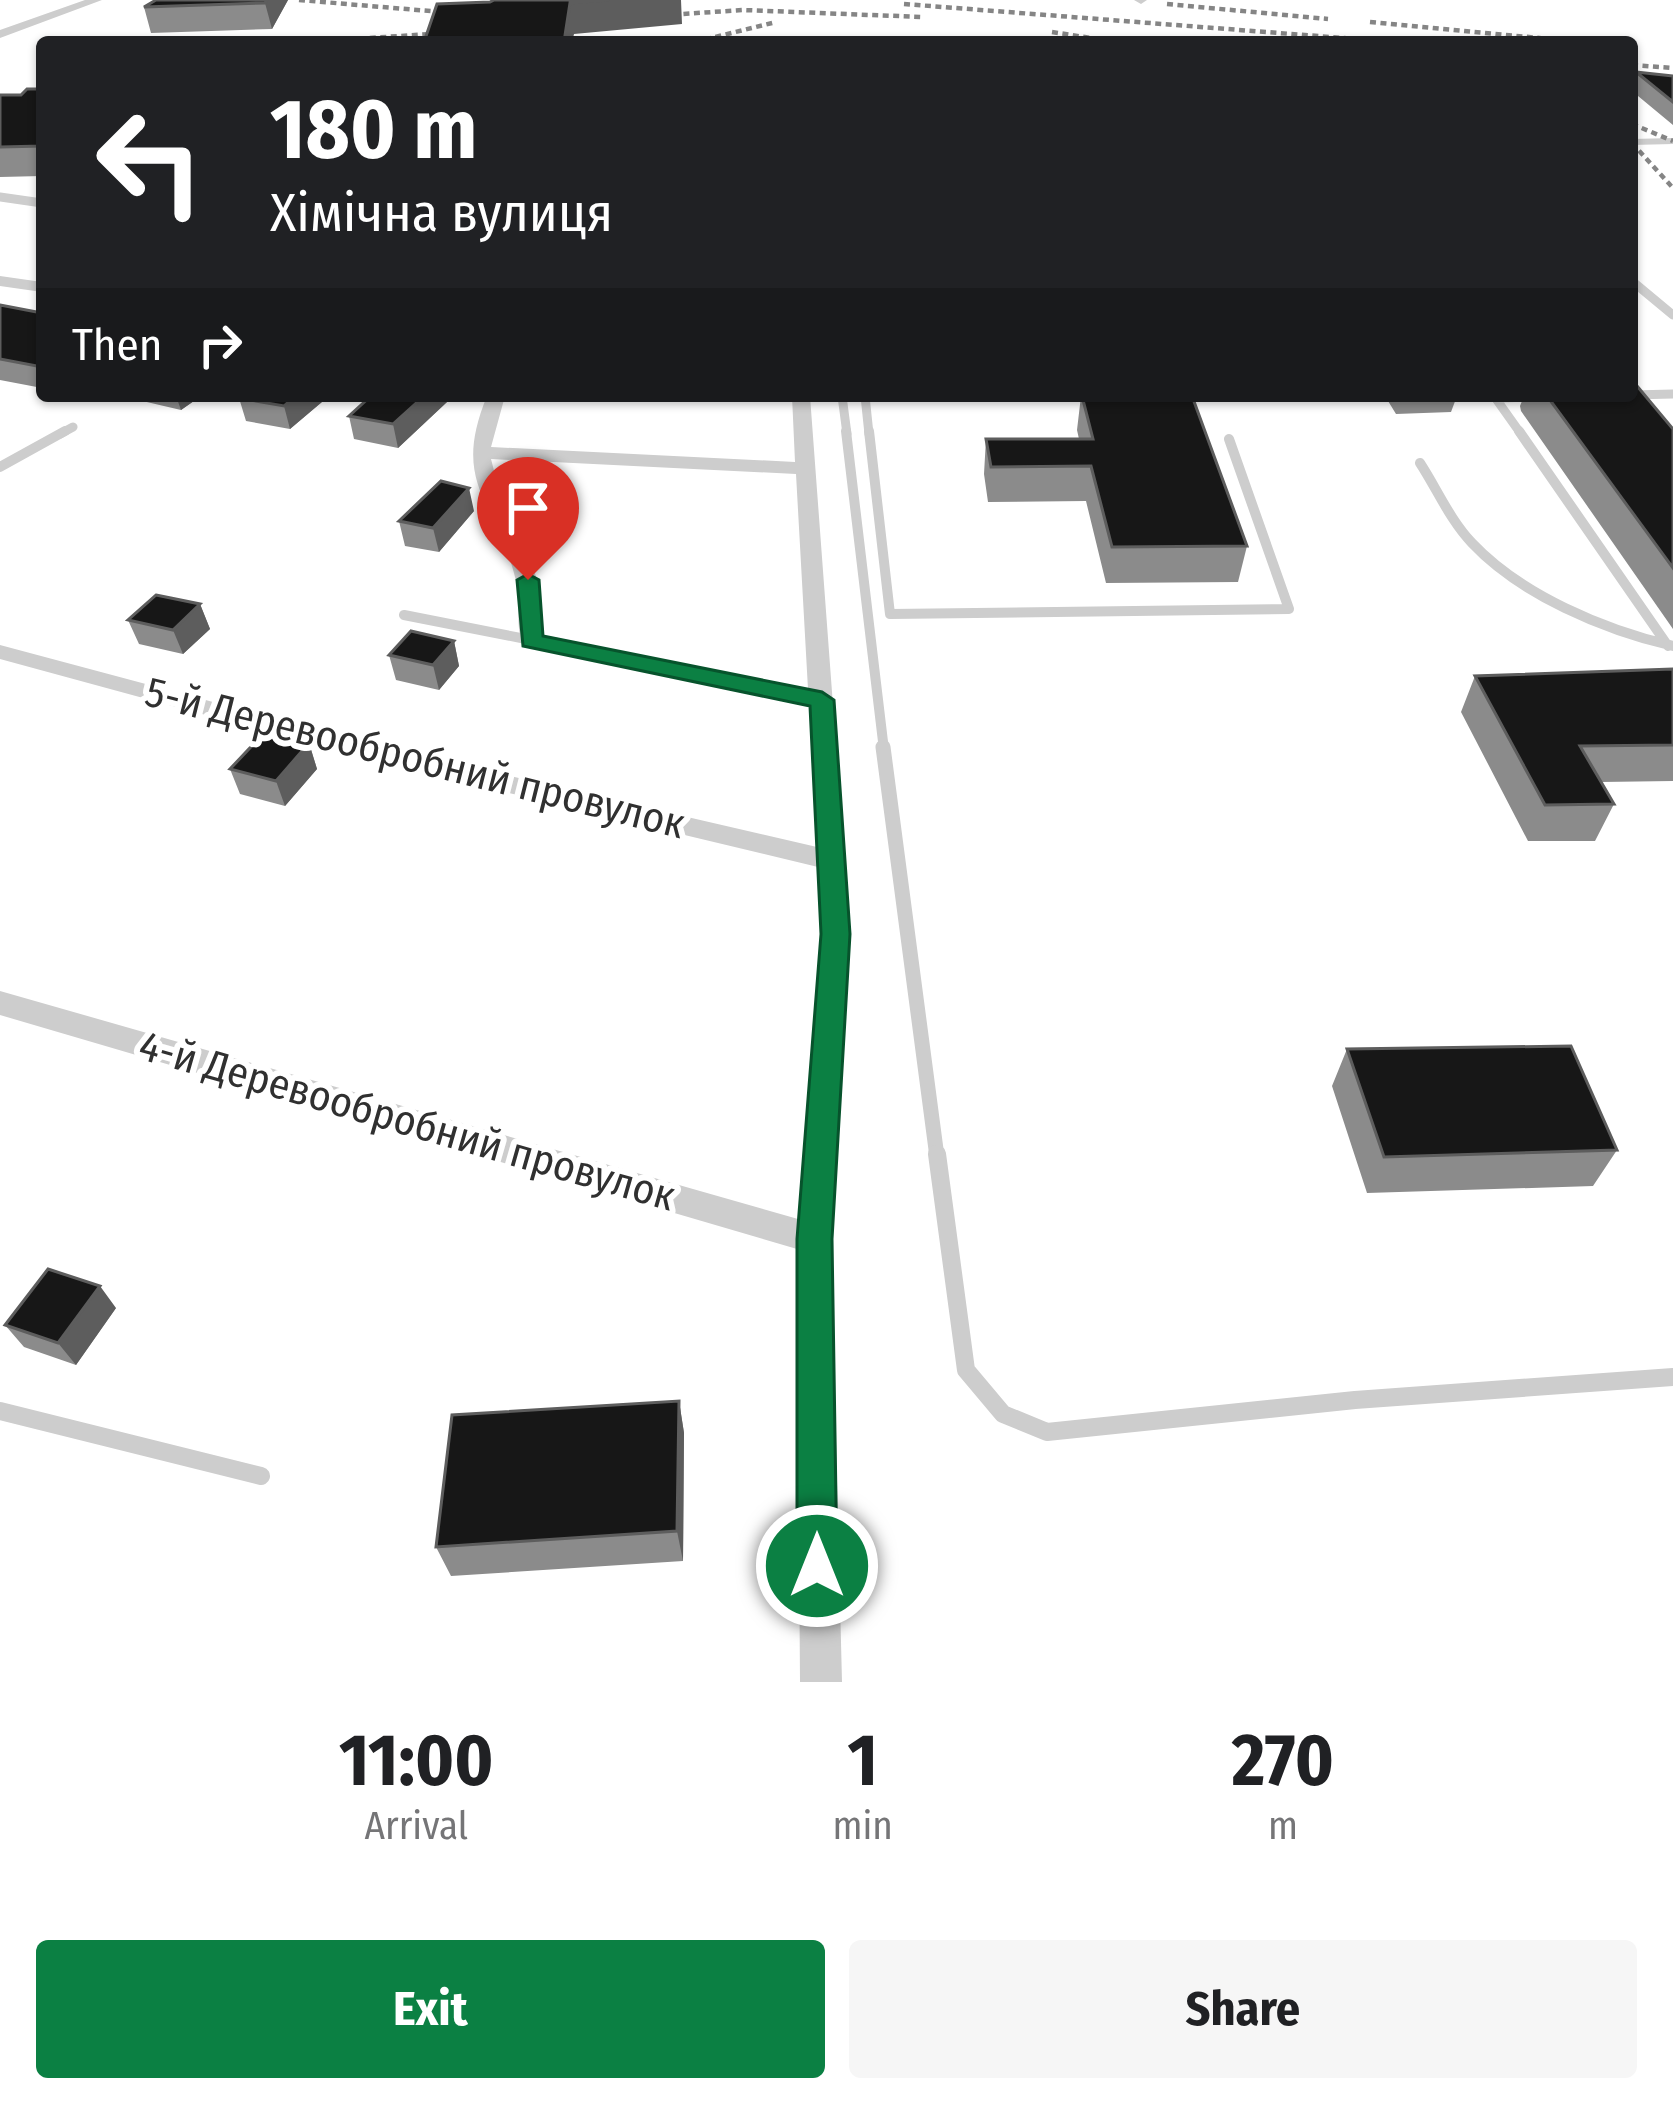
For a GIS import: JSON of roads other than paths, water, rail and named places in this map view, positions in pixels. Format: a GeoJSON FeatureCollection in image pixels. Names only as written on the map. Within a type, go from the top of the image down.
{"type":"FeatureCollection","features":[{"type":"Feature","properties":{"kind":"street"},"geometry":{"type":"LineString","coordinates":[[0,34],[96,0]]}},
{"type":"Feature","properties":{"kind":"street"},"geometry":{"type":"LineString","coordinates":[[3,284],[36,287]]}},
{"type":"Feature","properties":{"kind":"street"},"geometry":{"type":"LineString","coordinates":[[493,402],[480,426],[480,452],[487,489],[528,580],[531,640],[822,700]]}},
{"type":"Feature","properties":{"kind":"street"},"geometry":{"type":"LineString","coordinates":[[802,402],[836,934],[814,1239],[821,1682]]}},
{"type":"Feature","properties":{"kind":"street"},"geometry":{"type":"LineString","coordinates":[[480,452],[809,469]]}},
{"type":"Feature","properties":{"kind":"street","name":"5-й Деревообробний провулок"},"geometry":{"type":"LineString","coordinates":[[0,652],[363,750],[831,860]]}},
{"type":"Feature","properties":{"kind":"street","name":"4-й Деревообробний провулок"},"geometry":{"type":"LineString","coordinates":[[0,1003],[814,1239]]}},
{"type":"Feature","properties":{"kind":"lane"},"geometry":{"type":"LineString","coordinates":[[1638,142],[1673,141]]}},
{"type":"Feature","properties":{"kind":"lane"},"geometry":{"type":"LineString","coordinates":[[0,196],[36,202]]}},
{"type":"Feature","properties":{"kind":"lane"},"geometry":{"type":"LineString","coordinates":[[1638,286],[1673,315]]}},
{"type":"Feature","properties":{"kind":"lane"},"geometry":{"type":"LineString","coordinates":[[1638,395],[1673,394]]}},
{"type":"Feature","properties":{"kind":"lane"},"geometry":{"type":"LineString","coordinates":[[843,402],[894,838],[966,1370],[1003,1414],[1047,1432],[1354,1400],[1673,1376]]}},
{"type":"Feature","properties":{"kind":"lane"},"geometry":{"type":"LineString","coordinates":[[866,402],[890,614],[1288,608],[1229,439]]}},
{"type":"Feature","properties":{"kind":"lane"},"geometry":{"type":"LineString","coordinates":[[1498,402],[1671,646]]}},
{"type":"Feature","properties":{"kind":"lane"},"geometry":{"type":"LineString","coordinates":[[0,467],[73,427]]}},
{"type":"Feature","properties":{"kind":"lane"},"geometry":{"type":"LineString","coordinates":[[1420,464],[1471,542],[1495,565],[1604,624],[1671,646]]}},
{"type":"Feature","properties":{"kind":"lane"},"geometry":{"type":"LineString","coordinates":[[404,615],[531,640]]}},
{"type":"Feature","properties":{"kind":"lane"},"geometry":{"type":"LineString","coordinates":[[0,1411],[261,1476]]}},
{"type":"Feature","properties":{"kind":"railway"},"geometry":{"type":"LineString","coordinates":[[299,0],[466,14]]}},
{"type":"Feature","properties":{"kind":"railway"},"geometry":{"type":"LineString","coordinates":[[904,4],[1317,36]]}},
{"type":"Feature","properties":{"kind":"railway"},"geometry":{"type":"LineString","coordinates":[[1167,4],[1328,19]]}},
{"type":"Feature","properties":{"kind":"railway"},"geometry":{"type":"LineString","coordinates":[[652,16],[743,10],[922,17]]}},
{"type":"Feature","properties":{"kind":"railway"},"geometry":{"type":"LineString","coordinates":[[719,36],[776,22]]}},
{"type":"Feature","properties":{"kind":"railway"},"geometry":{"type":"LineString","coordinates":[[1370,22],[1518,36]]}},
{"type":"Feature","properties":{"kind":"railway"},"geometry":{"type":"LineString","coordinates":[[400,36],[462,32]]}},
{"type":"Feature","properties":{"kind":"railway"},"geometry":{"type":"LineString","coordinates":[[1052,32],[1078,36]]}},
{"type":"Feature","properties":{"kind":"railway"},"geometry":{"type":"LineString","coordinates":[[1638,65],[1673,68]]}},
{"type":"Feature","properties":{"kind":"railway"},"geometry":{"type":"LineString","coordinates":[[1638,126],[1673,141]]}},
{"type":"Feature","properties":{"kind":"railway"},"geometry":{"type":"LineString","coordinates":[[1638,150],[1673,188]]}}]}
